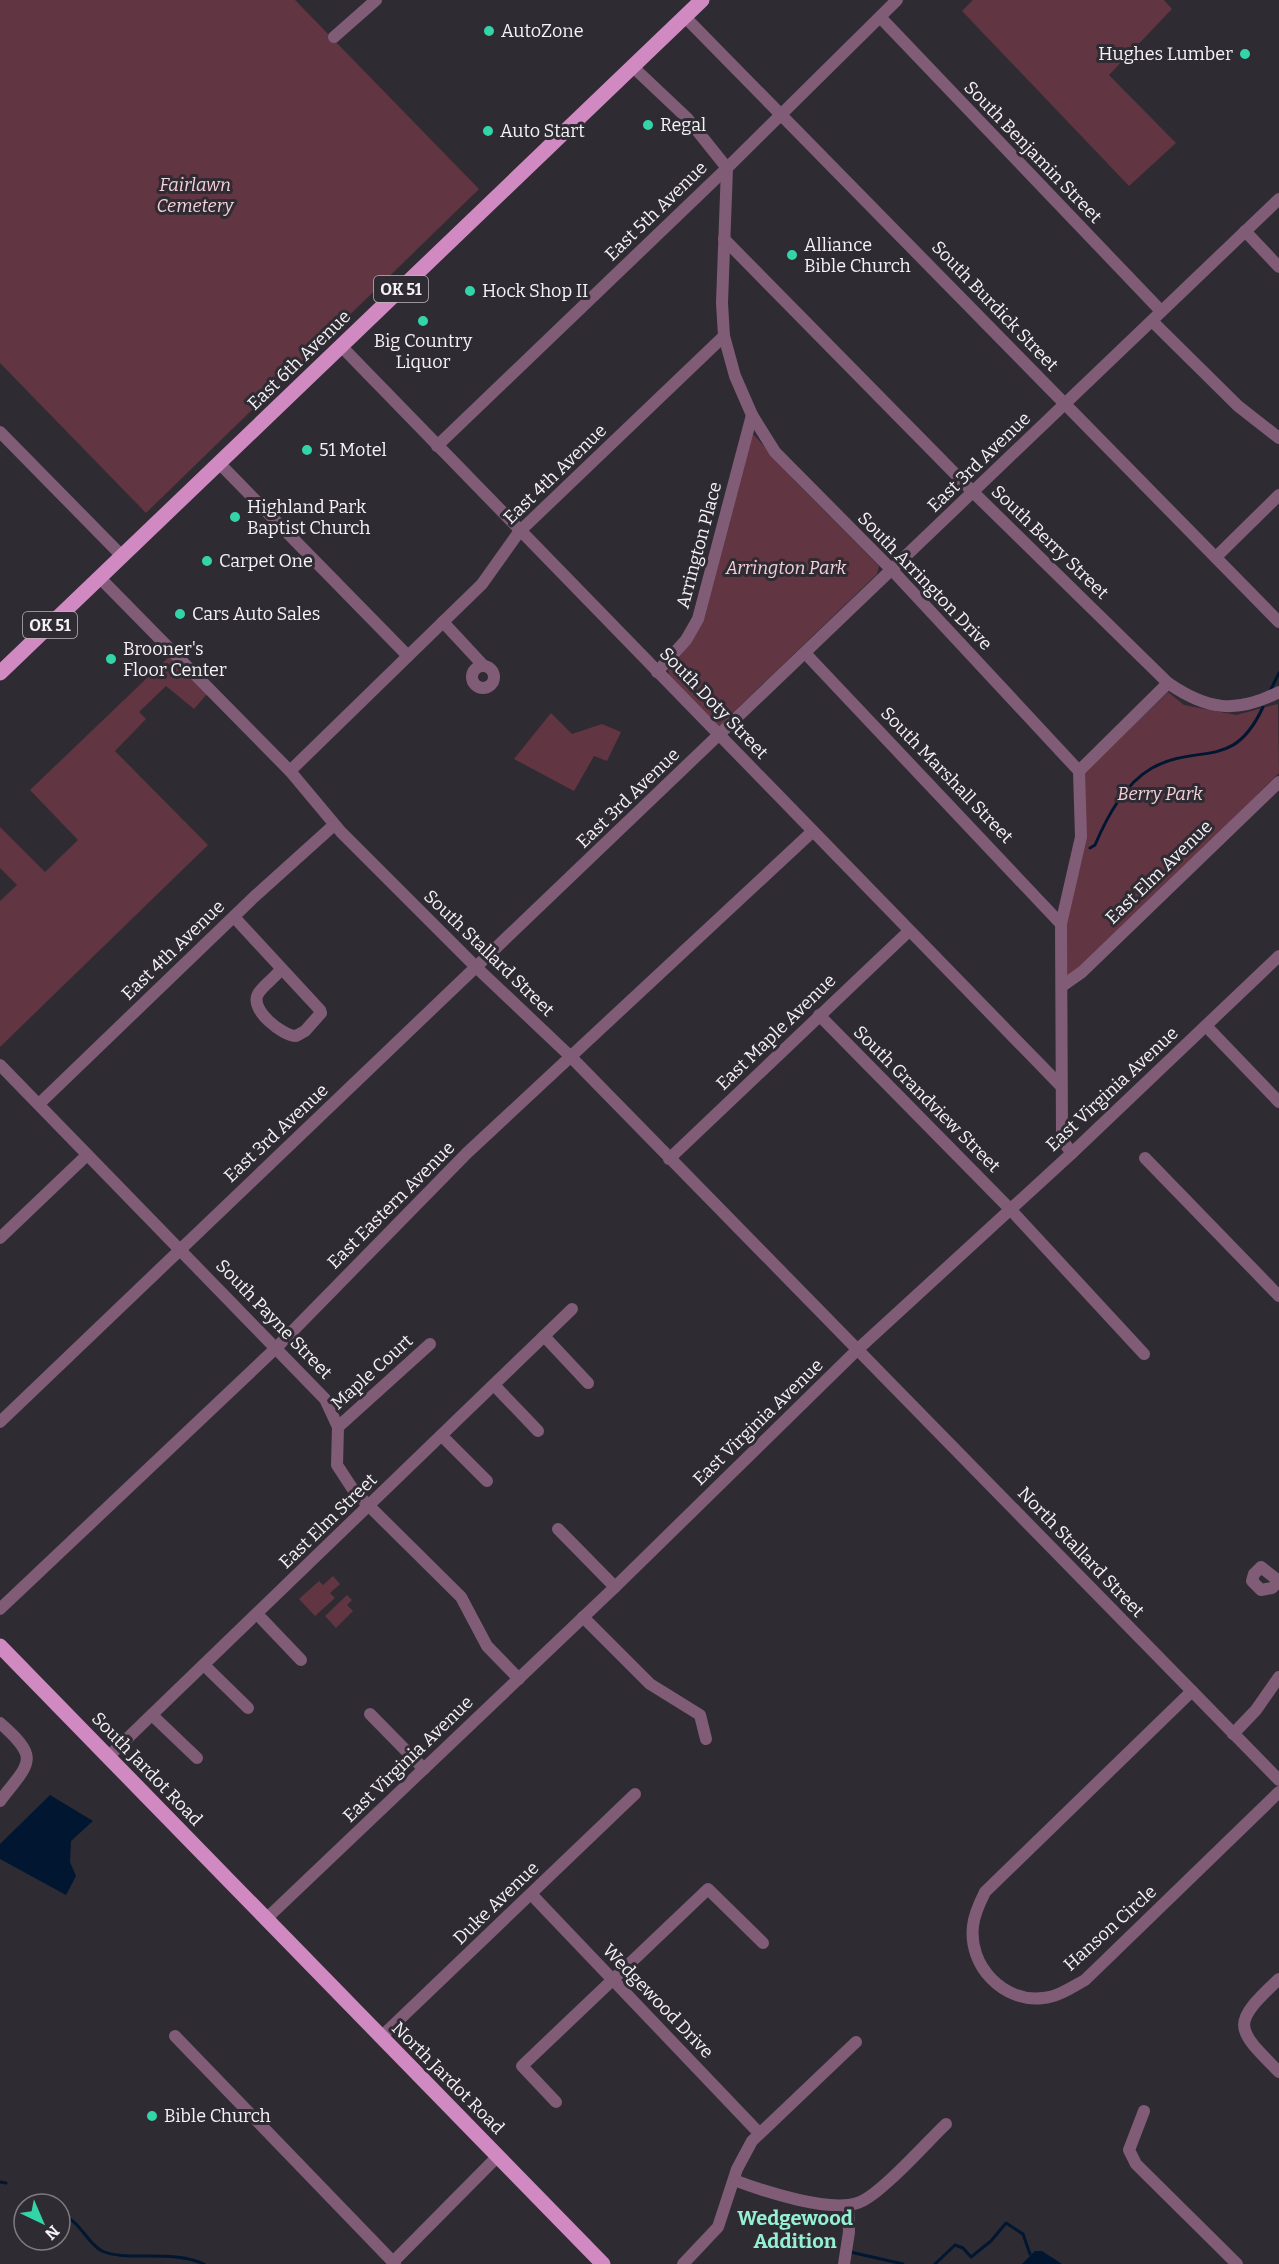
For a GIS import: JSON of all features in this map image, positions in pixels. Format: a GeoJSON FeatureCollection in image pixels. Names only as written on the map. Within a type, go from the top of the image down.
{"type":"FeatureCollection","features":[{"type":"Feature","properties":{"kind":"main road","name":"East 6th Avenue"},"geometry":{"type":"LineString","coordinates":[[0,673],[702,0]]}},
{"type":"Feature","properties":{"kind":"main road","name":"South Jardot Road"},"geometry":{"type":"LineString","coordinates":[[0,1646],[266,1918]]}},
{"type":"Feature","properties":{"kind":"main road","name":"North Jardot Road"},"geometry":{"type":"LineString","coordinates":[[266,1918],[603,2264]]}},
{"type":"Feature","properties":{"kind":"street"},"geometry":{"type":"LineString","coordinates":[[334,37],[376,0]]}},
{"type":"Feature","properties":{"kind":"street","name":"East 5th Avenue"},"geometry":{"type":"LineString","coordinates":[[437,447],[727,168],[780,112],[897,0]]}},
{"type":"Feature","properties":{"kind":"street","name":"South Burdick Street"},"geometry":{"type":"LineString","coordinates":[[685,17],[1279,622]]}},
{"type":"Feature","properties":{"kind":"street","name":"South Benjamin Street"},"geometry":{"type":"LineString","coordinates":[[880,17],[1161,311]]}},
{"type":"Feature","properties":{"kind":"street"},"geometry":{"type":"LineString","coordinates":[[633,67],[687,118],[727,168]]}},
{"type":"Feature","properties":{"kind":"street","name":"South Arrington Drive"},"geometry":{"type":"LineString","coordinates":[[727,168],[722,303],[724,336],[735,376],[752,416],[775,452],[892,570],[1079,771]]}},
{"type":"Feature","properties":{"kind":"street","name":"East 3rd Avenue"},"geometry":{"type":"LineString","coordinates":[[0,1422],[1279,199]]}},
{"type":"Feature","properties":{"kind":"street"},"geometry":{"type":"LineString","coordinates":[[1245,231],[1279,267]]}},
{"type":"Feature","properties":{"kind":"street","name":"South Berry Street"},"geometry":{"type":"LineString","coordinates":[[724,239],[974,492],[1168,683],[1189,697],[1212,705],[1234,708],[1258,702],[1279,693]]}},
{"type":"Feature","properties":{"kind":"street"},"geometry":{"type":"LineString","coordinates":[[1152,321],[1238,406],[1279,438]]}},
{"type":"Feature","properties":{"kind":"street","name":"East 4th Avenue"},"geometry":{"type":"LineString","coordinates":[[290,771],[482,584],[519,532],[724,336]]}},
{"type":"Feature","properties":{"kind":"street","name":"South Doty Street"},"geometry":{"type":"LineString","coordinates":[[341,346],[519,532],[1061,1086]]}},
{"type":"Feature","properties":{"kind":"street","name":"Arrington Place"},"geometry":{"type":"LineString","coordinates":[[657,672],[686,640],[698,619],[752,416]]}},
{"type":"Feature","properties":{"kind":"street"},"geometry":{"type":"LineString","coordinates":[[0,432],[122,556]]}},
{"type":"Feature","properties":{"kind":"street"},"geometry":{"type":"LineString","coordinates":[[219,463],[408,656]]}},
{"type":"Feature","properties":{"kind":"street"},"geometry":{"type":"LineString","coordinates":[[1216,557],[1279,495]]}},
{"type":"Feature","properties":{"kind":"street","name":"South Stallard Street"},"geometry":{"type":"LineString","coordinates":[[100,578],[290,771],[334,825],[477,968],[571,1057],[857,1350]]}},
{"type":"Feature","properties":{"kind":"street"},"geometry":{"type":"LineString","coordinates":[[443,622],[482,664]]}},
{"type":"Feature","properties":{"kind":"street","name":"South Marshall Street"},"geometry":{"type":"LineString","coordinates":[[805,653],[1061,924]]}},
{"type":"Feature","properties":{"kind":"street"},"geometry":{"type":"LineString","coordinates":[[1072,1153],[1065,1144],[1062,1134],[1061,924],[1081,837],[1079,771],[1168,683]]}},
{"type":"Feature","properties":{"kind":"street","name":"East Elm Avenue"},"geometry":{"type":"LineString","coordinates":[[1062,986],[1082,972],[1279,782]]}},
{"type":"Feature","properties":{"kind":"street","name":"East 4th Avenue"},"geometry":{"type":"LineString","coordinates":[[39,1104],[234,917],[334,825]]}},
{"type":"Feature","properties":{"kind":"street","name":"East Eastern Avenue"},"geometry":{"type":"LineString","coordinates":[[0,1609],[276,1348],[467,1154],[813,831]]}},
{"type":"Feature","properties":{"kind":"street"},"geometry":{"type":"LineString","coordinates":[[234,917],[321,1013],[305,1031],[296,1036],[283,1032],[258,1008],[256,1001],[258,994],[281,969]]}},
{"type":"Feature","properties":{"kind":"street","name":"East Maple Avenue"},"geometry":{"type":"LineString","coordinates":[[669,1159],[909,931]]}},
{"type":"Feature","properties":{"kind":"street","name":"East Virginia Avenue"},"geometry":{"type":"LineString","coordinates":[[266,1918],[615,1587],[857,1350],[1072,1153],[1279,957]]}},
{"type":"Feature","properties":{"kind":"street","name":"South Grandview Street"},"geometry":{"type":"LineString","coordinates":[[819,1015],[1010,1209],[1144,1354]]}},
{"type":"Feature","properties":{"kind":"street"},"geometry":{"type":"LineString","coordinates":[[1206,1026],[1279,1102]]}},
{"type":"Feature","properties":{"kind":"street","name":"South Payne Street"},"geometry":{"type":"LineString","coordinates":[[0,1065],[181,1248],[325,1399],[338,1427],[337,1465],[354,1491],[460,1597],[487,1646],[519,1679]]}},
{"type":"Feature","properties":{"kind":"street"},"geometry":{"type":"LineString","coordinates":[[0,1238],[87,1155]]}},
{"type":"Feature","properties":{"kind":"street"},"geometry":{"type":"LineString","coordinates":[[1145,1158],[1279,1296]]}},
{"type":"Feature","properties":{"kind":"street","name":"East Elm Street"},"geometry":{"type":"LineString","coordinates":[[108,1757],[572,1309]]}},
{"type":"Feature","properties":{"kind":"street"},"geometry":{"type":"LineString","coordinates":[[544,1336],[588,1383]]}},
{"type":"Feature","properties":{"kind":"street","name":"Maple Court"},"geometry":{"type":"LineString","coordinates":[[338,1427],[430,1344]]}},
{"type":"Feature","properties":{"kind":"street","name":"North Stallard Street"},"geometry":{"type":"LineString","coordinates":[[857,1350],[1279,1780]]}},
{"type":"Feature","properties":{"kind":"street"},"geometry":{"type":"LineString","coordinates":[[494,1385],[538,1431]]}},
{"type":"Feature","properties":{"kind":"street"},"geometry":{"type":"LineString","coordinates":[[442,1436],[487,1481]]}},
{"type":"Feature","properties":{"kind":"street"},"geometry":{"type":"LineString","coordinates":[[558,1529],[615,1587]]}},
{"type":"Feature","properties":{"kind":"street"},"geometry":{"type":"LineString","coordinates":[[257,1614],[301,1659]]}},
{"type":"Feature","properties":{"kind":"street"},"geometry":{"type":"LineString","coordinates":[[583,1617],[650,1684],[700,1715],[706,1739]]}},
{"type":"Feature","properties":{"kind":"street"},"geometry":{"type":"LineString","coordinates":[[204,1665],[248,1708]]}},
{"type":"Feature","properties":{"kind":"street"},"geometry":{"type":"LineString","coordinates":[[1233,1734],[1256,1710],[1279,1677]]}},
{"type":"Feature","properties":{"kind":"street","name":"Hanson Circle"},"geometry":{"type":"LineString","coordinates":[[1192,1691],[986,1892],[972,1926],[973,1950],[993,1982],[1013,1996],[1032,1999],[1060,1993],[1085,1980],[1279,1792]]}},
{"type":"Feature","properties":{"kind":"street"},"geometry":{"type":"LineString","coordinates":[[370,1714],[424,1769]]}},
{"type":"Feature","properties":{"kind":"street"},"geometry":{"type":"LineString","coordinates":[[152,1715],[197,1758]]}},
{"type":"Feature","properties":{"kind":"street"},"geometry":{"type":"LineString","coordinates":[[0,1724],[20,1741],[27,1752],[27,1763],[0,1801]]}},
{"type":"Feature","properties":{"kind":"street","name":"Duke Avenue"},"geometry":{"type":"LineString","coordinates":[[381,2037],[635,1794]]}},
{"type":"Feature","properties":{"kind":"street"},"geometry":{"type":"LineString","coordinates":[[556,2102],[522,2066],[708,1889],[763,1943]]}},
{"type":"Feature","properties":{"kind":"street","name":"Wedgewood Drive"},"geometry":{"type":"LineString","coordinates":[[531,1894],[759,2133]]}},
{"type":"Feature","properties":{"kind":"street"},"geometry":{"type":"LineString","coordinates":[[1279,1979],[1251,2006],[1243,2024],[1247,2040],[1279,2072]]}},
{"type":"Feature","properties":{"kind":"street"},"geometry":{"type":"LineString","coordinates":[[175,2036],[394,2263],[498,2156]]}},
{"type":"Feature","properties":{"kind":"street"},"geometry":{"type":"LineString","coordinates":[[683,2264],[718,2227],[741,2160],[759,2133],[856,2042]]}},
{"type":"Feature","properties":{"kind":"street"},"geometry":{"type":"LineString","coordinates":[[1144,2111],[1130,2150],[1136,2164],[1237,2264]]}},
{"type":"Feature","properties":{"kind":"street"},"geometry":{"type":"LineString","coordinates":[[734,2180],[773,2192],[834,2206],[848,2206],[861,2202],[879,2189],[946,2124]]}},
{"type":"Feature","properties":{"kind":"street"},"geometry":{"type":"LineString","coordinates":[[844,2264],[849,2232],[848,2206]]}},
{"type":"Feature","properties":{"kind":"green space","name":"Fairlawn Cemetery"},"geometry":{"type":"Polygon","coordinates":[[[0,0],[295,0],[479,189],[146,513],[0,363],[0,0]]]}},
{"type":"Feature","properties":{"kind":"green space"},"geometry":{"type":"Polygon","coordinates":[[[973,0],[1164,0],[1172,9],[1109,75],[1176,143],[1129,186],[962,11],[973,0]]]}},
{"type":"Feature","properties":{"kind":"green space","name":"Arrington Park"},"geometry":{"type":"Polygon","coordinates":[[[754,435],[795,481],[879,566],[877,574],[719,726],[669,676],[668,666],[681,654],[751,436],[754,435]]]}},
{"type":"Feature","properties":{"kind":"green space"},"geometry":{"type":"Polygon","coordinates":[[[170,656],[207,694],[194,709],[166,686],[139,712],[146,719],[115,751],[208,845],[0,1047],[0,901],[17,885],[0,868],[0,827],[45,872],[78,840],[30,790],[170,656]]]}},
{"type":"Feature","properties":{"kind":"green space","name":"Berry Park"},"geometry":{"type":"Polygon","coordinates":[[[1168,692],[1184,705],[1236,715],[1278,704],[1279,773],[1080,971],[1063,981],[1065,925],[1083,774],[1168,692]]]}},
{"type":"Feature","properties":{"kind":"green space"},"geometry":{"type":"Polygon","coordinates":[[[551,713],[572,734],[602,724],[621,732],[607,761],[594,756],[574,791],[514,759],[551,713]]]}},
{"type":"Feature","properties":{"kind":"green space"},"geometry":{"type":"Polygon","coordinates":[[[333,1576],[340,1584],[330,1593],[335,1598],[315,1616],[299,1599],[319,1581],[323,1585],[333,1576]]]}},
{"type":"Feature","properties":{"kind":"green space"},"geometry":{"type":"Polygon","coordinates":[[[347,1595],[352,1600],[347,1605],[353,1611],[336,1628],[325,1616],[347,1595]]]}},
{"type":"Feature","properties":{"kind":"water"},"geometry":{"type":"Polygon","coordinates":[[[50,1795],[93,1821],[71,1841],[70,1862],[76,1876],[66,1895],[0,1859],[0,1844],[50,1795]]]}},
{"type":"Feature","properties":{"kind":"water"},"geometry":{"type":"Polygon","coordinates":[[[1035,2251],[1042,2251],[1062,2264],[1022,2264],[1035,2251]]]}},
{"type":"Feature","properties":{"kind":"waterway"},"geometry":{"type":"LineString","coordinates":[[1271,689],[1279,673]]}},
{"type":"Feature","properties":{"kind":"waterway"},"geometry":{"type":"LineString","coordinates":[[1090,848],[1095,845],[1105,823],[1125,792],[1142,775],[1169,761],[1227,748],[1240,740],[1252,727],[1263,707]]}},
{"type":"Feature","properties":{"kind":"waterway"},"geometry":{"type":"LineString","coordinates":[[0,2182],[6,2183]]}},
{"type":"Feature","properties":{"kind":"waterway"},"geometry":{"type":"LineString","coordinates":[[72,2220],[102,2251],[124,2256],[178,2257],[204,2264]]}},
{"type":"Feature","properties":{"kind":"waterway"},"geometry":{"type":"LineString","coordinates":[[935,2264],[955,2245],[963,2248],[971,2257],[991,2241],[1006,2223],[1023,2234],[1030,2254]]}},
{"type":"Feature","properties":{"kind":"waterway"},"geometry":{"type":"LineString","coordinates":[[850,2252],[903,2264]]}},
{"type":"Feature","properties":{"kind":"place","name":"AutoZone"},"geometry":{"type":"Point","coordinates":[489,31]}},
{"type":"Feature","properties":{"kind":"place","name":"Hughes Lumber"},"geometry":{"type":"Point","coordinates":[1245,54]}},
{"type":"Feature","properties":{"kind":"place","name":"Regal"},"geometry":{"type":"Point","coordinates":[648,125]}},
{"type":"Feature","properties":{"kind":"place","name":"Auto Start"},"geometry":{"type":"Point","coordinates":[488,131]}},
{"type":"Feature","properties":{"kind":"place","name":"Alliance Bible Church"},"geometry":{"type":"Point","coordinates":[792,255]}},
{"type":"Feature","properties":{"kind":"place","name":"Hock Shop II"},"geometry":{"type":"Point","coordinates":[470,291]}},
{"type":"Feature","properties":{"kind":"place","name":"Big Country Liquor"},"geometry":{"type":"Point","coordinates":[423,321]}},
{"type":"Feature","properties":{"kind":"place","name":"51 Motel"},"geometry":{"type":"Point","coordinates":[307,450]}},
{"type":"Feature","properties":{"kind":"place","name":"Highland Park Baptist Church"},"geometry":{"type":"Point","coordinates":[235,517]}},
{"type":"Feature","properties":{"kind":"place","name":"Carpet One"},"geometry":{"type":"Point","coordinates":[207,561]}},
{"type":"Feature","properties":{"kind":"place","name":"Cars Auto Sales"},"geometry":{"type":"Point","coordinates":[180,614]}},
{"type":"Feature","properties":{"kind":"place","name":"Brooner's Floor Center"},"geometry":{"type":"Point","coordinates":[111,659]}},
{"type":"Feature","properties":{"kind":"place","name":"Bible Church"},"geometry":{"type":"Point","coordinates":[152,2116]}},
{"type":"Feature","properties":{"kind":"district","name":"Wedgewood Addition"},"geometry":{"type":"Point","coordinates":[795,2230]}}]}
